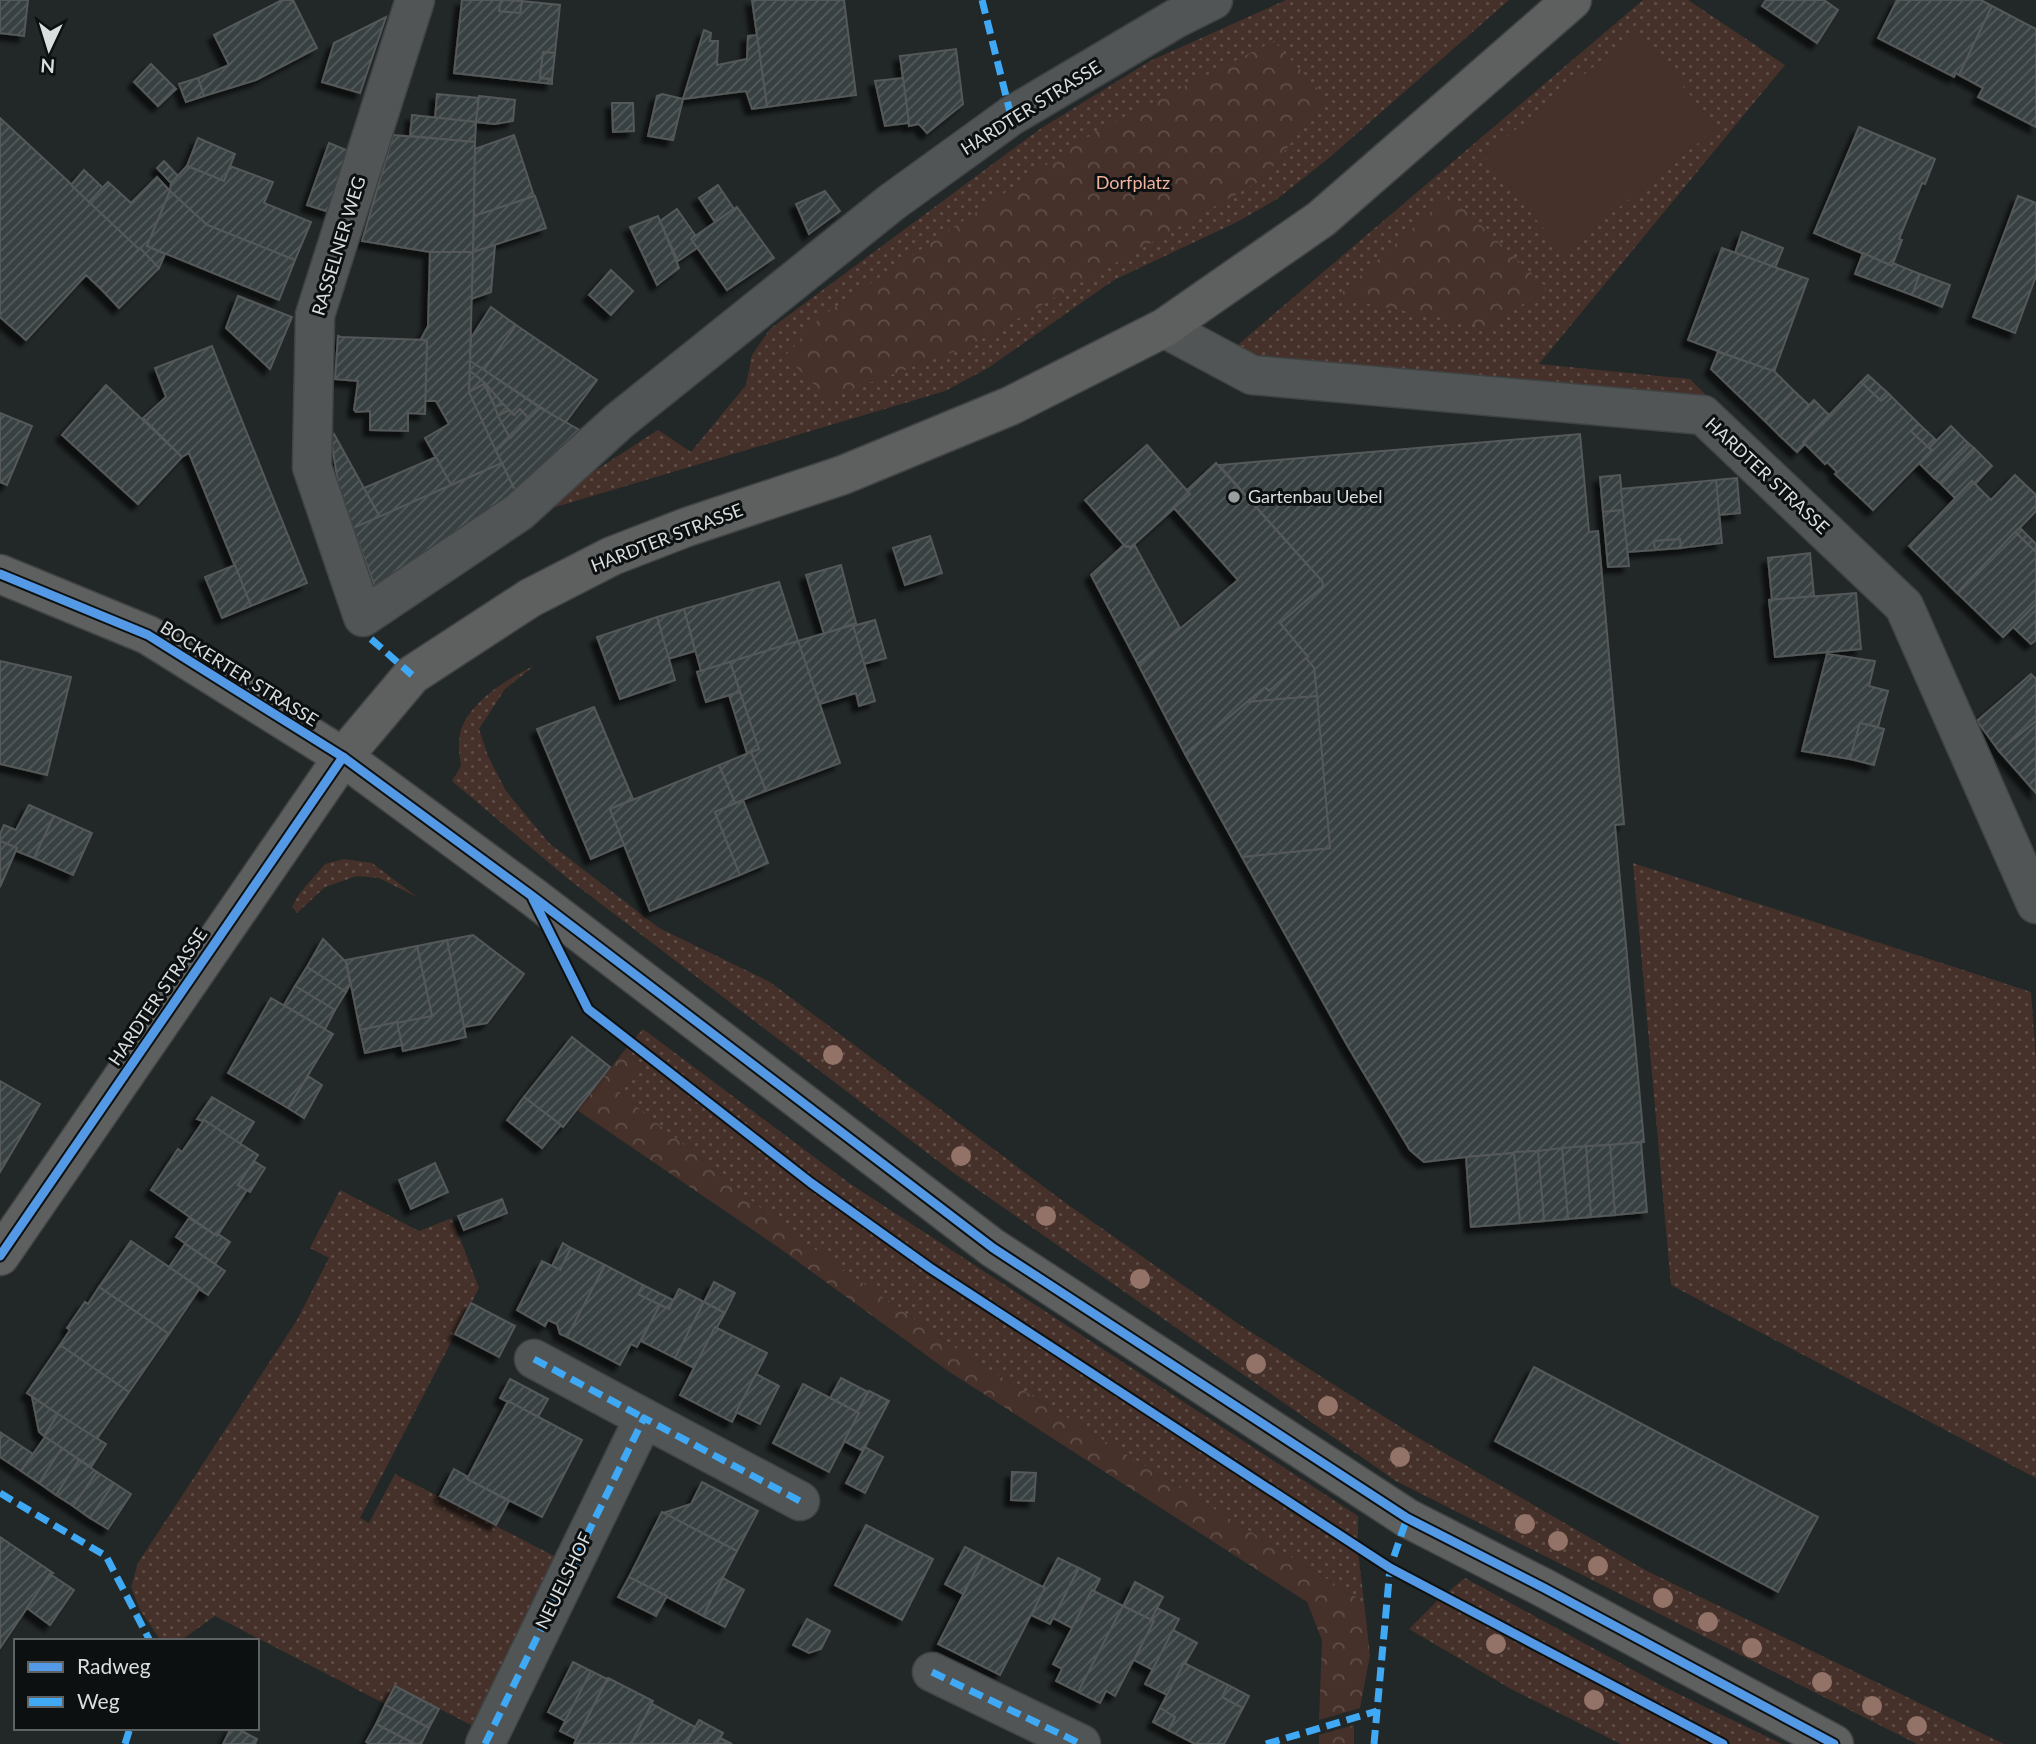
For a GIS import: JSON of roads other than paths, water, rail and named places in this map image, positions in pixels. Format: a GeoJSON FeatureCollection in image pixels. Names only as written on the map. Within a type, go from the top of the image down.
{"type":"FeatureCollection","features":[{"type":"Feature","properties":{"kind":"street","name":"RASSELNER WEG"},"geometry":{"type":"LineString","coordinates":[[363,617],[312,467],[315,315],[415,0]]}},
{"type":"Feature","properties":{"kind":"street","name":"HARDTER STRASSE"},"geometry":{"type":"LineString","coordinates":[[363,617],[519,512],[619,421],[892,202],[1011,116],[1175,19],[1213,0]]}},
{"type":"Feature","properties":{"kind":"street","name":"HARDTER STRASSE"},"geometry":{"type":"LineString","coordinates":[[0,1256],[343,757],[412,675],[530,598],[612,556],[687,527],[844,475],[1010,406],[1164,328],[1321,219],[1572,0]]}},
{"type":"Feature","properties":{"kind":"street","name":"HARDTER STRASSE"},"geometry":{"type":"LineString","coordinates":[[1164,328],[1252,375],[1703,415],[1904,606],[2036,904]]}},
{"type":"Feature","properties":{"kind":"street","name":"BOCKERTER STRASSE"},"geometry":{"type":"LineString","coordinates":[[0,574],[148,635],[343,757],[532,896],[993,1248],[1407,1518],[1544,1588],[1834,1744]]}},
{"type":"Feature","properties":{"kind":"street"},"geometry":{"type":"LineString","coordinates":[[534,1359],[800,1501]]}},
{"type":"Feature","properties":{"kind":"street","name":"NEUELSHOF"},"geometry":{"type":"LineString","coordinates":[[485,1744],[644,1418]]}},
{"type":"Feature","properties":{"kind":"street"},"geometry":{"type":"LineString","coordinates":[[932,1672],[1081,1744]]}},
{"type":"Feature","properties":{"kind":"place","name":"Gartenbau Uebel"},"geometry":{"type":"Point","coordinates":[1234,497]}},
{"type":"Feature","properties":{"kind":"park label","name":"Dorfplatz"},"geometry":{"type":"Point","coordinates":[1133,183]}}]}
